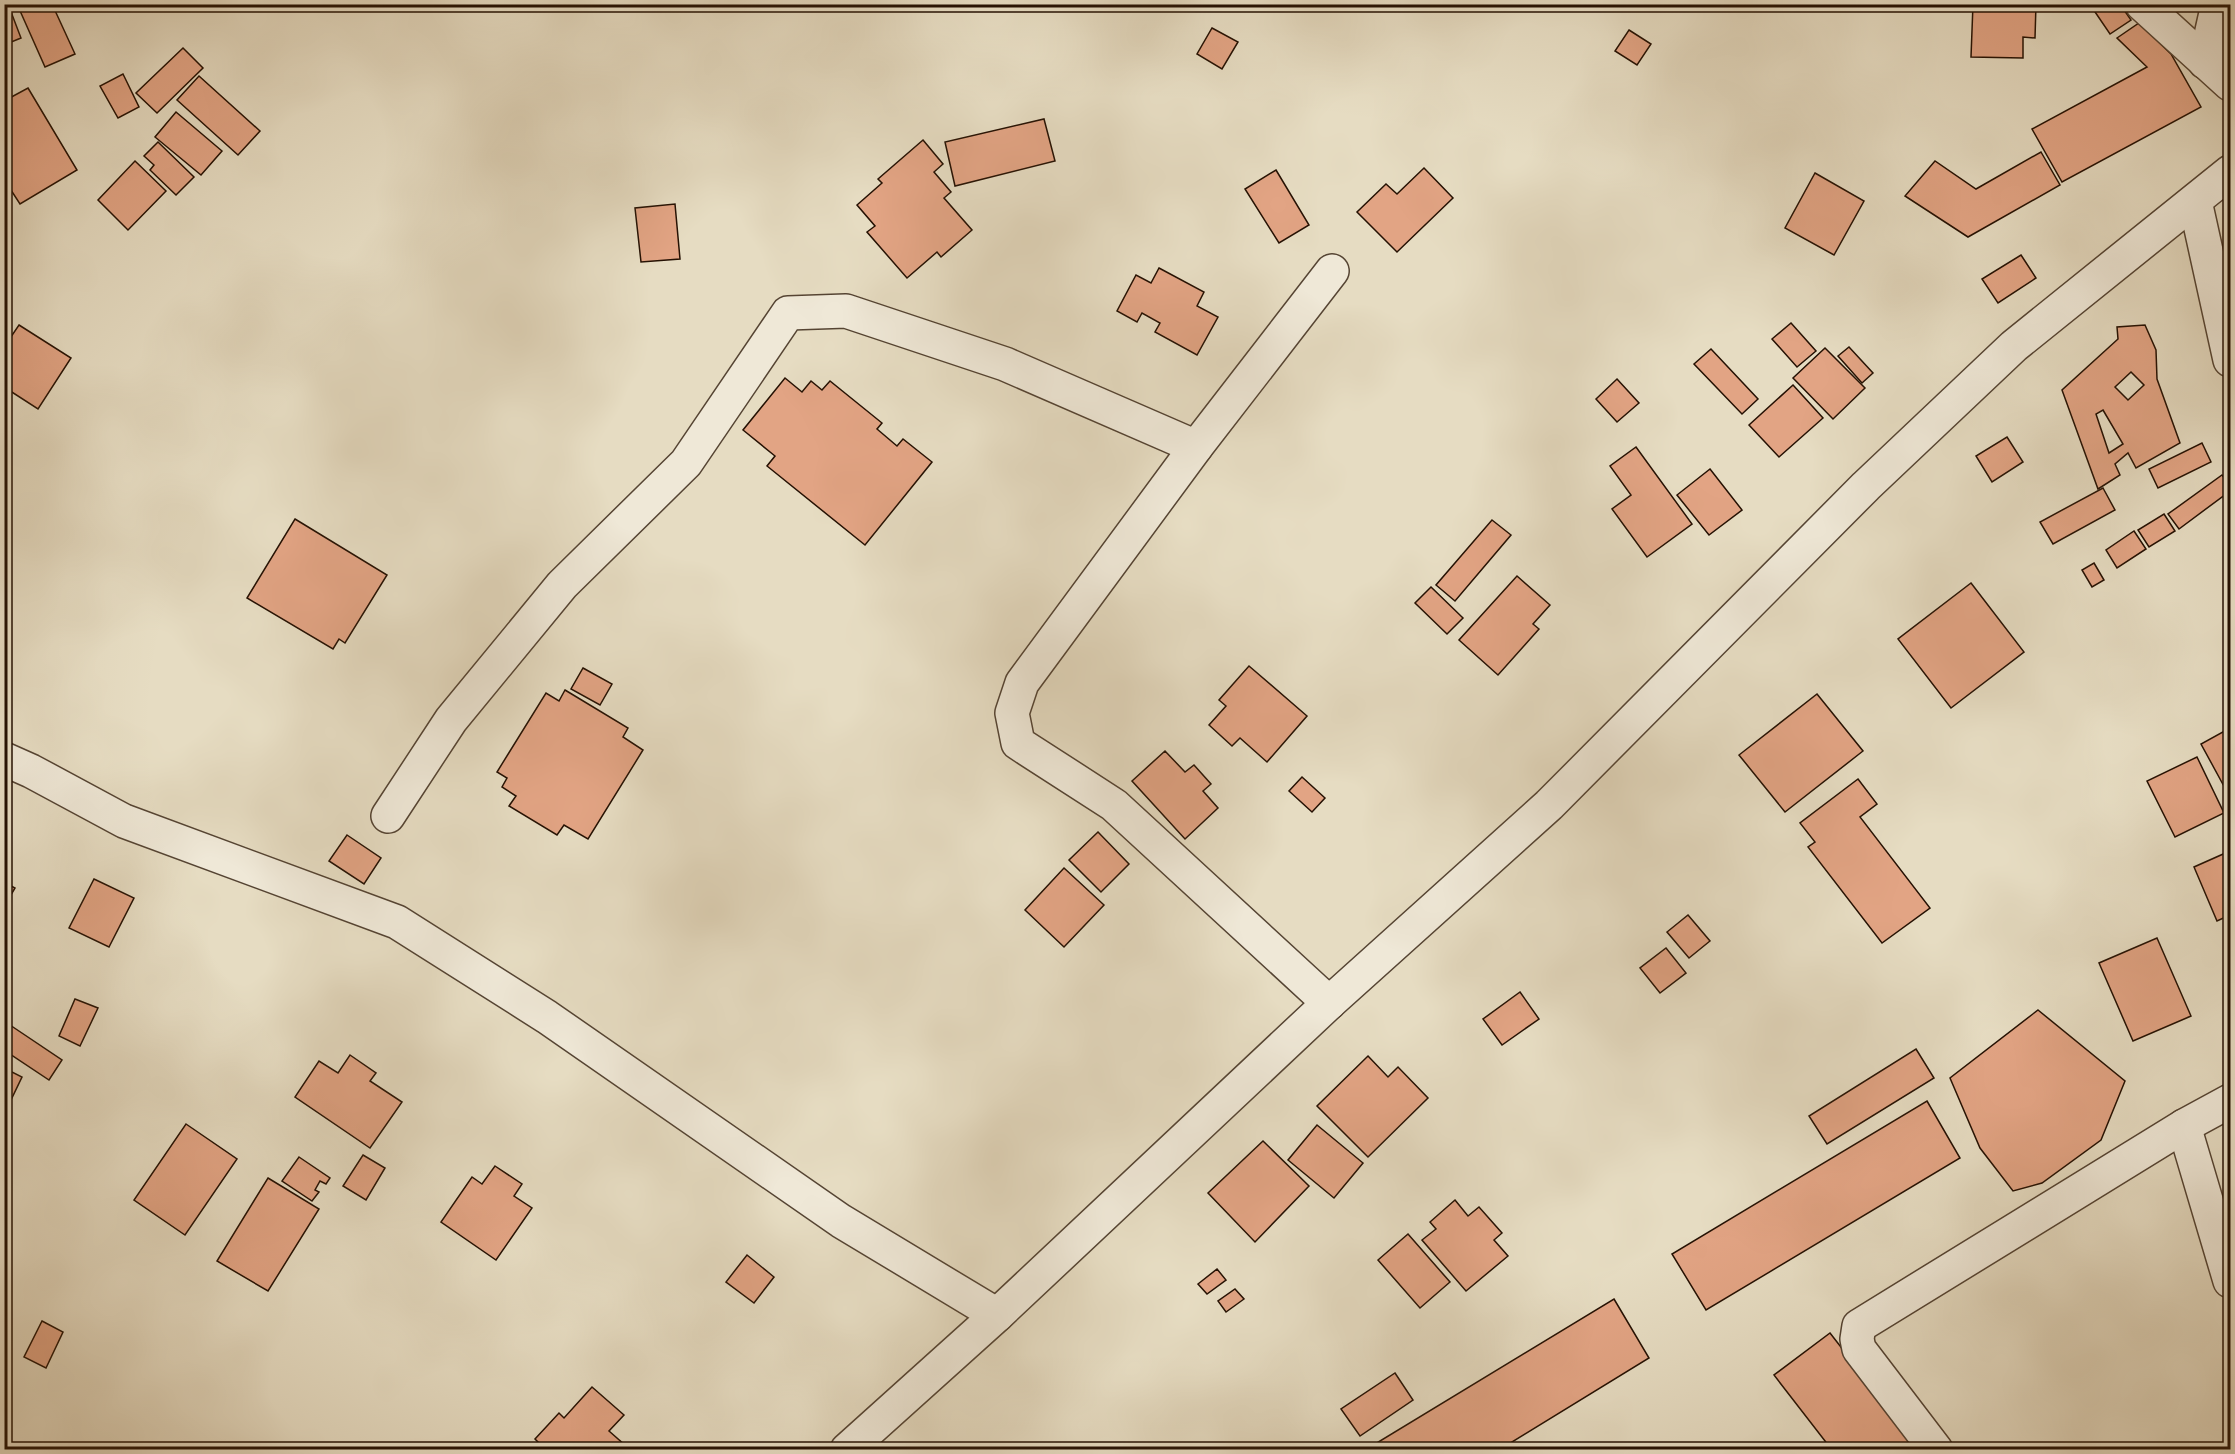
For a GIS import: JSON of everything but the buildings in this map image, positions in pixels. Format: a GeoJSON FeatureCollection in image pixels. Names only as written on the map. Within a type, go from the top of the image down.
{"type":"FeatureCollection","features":[{"type":"Feature","properties":{"kind":"street"},"geometry":{"type":"LineString","coordinates":[[2142,4],[2230,84]]}},
{"type":"Feature","properties":{"kind":"street"},"geometry":{"type":"LineString","coordinates":[[2205,62],[2218,4]]}},
{"type":"Feature","properties":{"kind":"street"},"geometry":{"type":"LineString","coordinates":[[847,1449],[997,1316],[1329,1003],[1549,805],[1866,486],[2014,346],[2230,172]]}},
{"type":"Feature","properties":{"kind":"street"},"geometry":{"type":"LineString","coordinates":[[2195,201],[2230,360]]}},
{"type":"Feature","properties":{"kind":"street"},"geometry":{"type":"LineString","coordinates":[[1329,1003],[1114,806],[1018,742],[1012,713],[1022,683],[1196,447],[1332,271]]}},
{"type":"Feature","properties":{"kind":"street"},"geometry":{"type":"LineString","coordinates":[[388,816],[451,720],[562,585],[686,463],[788,313],[846,311],[1005,364],[1196,447]]}},
{"type":"Feature","properties":{"kind":"street"},"geometry":{"type":"LineString","coordinates":[[4,759],[124,821],[397,922],[547,1017],[841,1221],[997,1316]]}},
{"type":"Feature","properties":{"kind":"street"},"geometry":{"type":"LineString","coordinates":[[1936,1449],[1859,1348],[1857,1339],[1859,1326],[2184,1126],[2230,1101]]}},
{"type":"Feature","properties":{"kind":"street"},"geometry":{"type":"LineString","coordinates":[[2184,1126],[2230,1281]]}}]}
